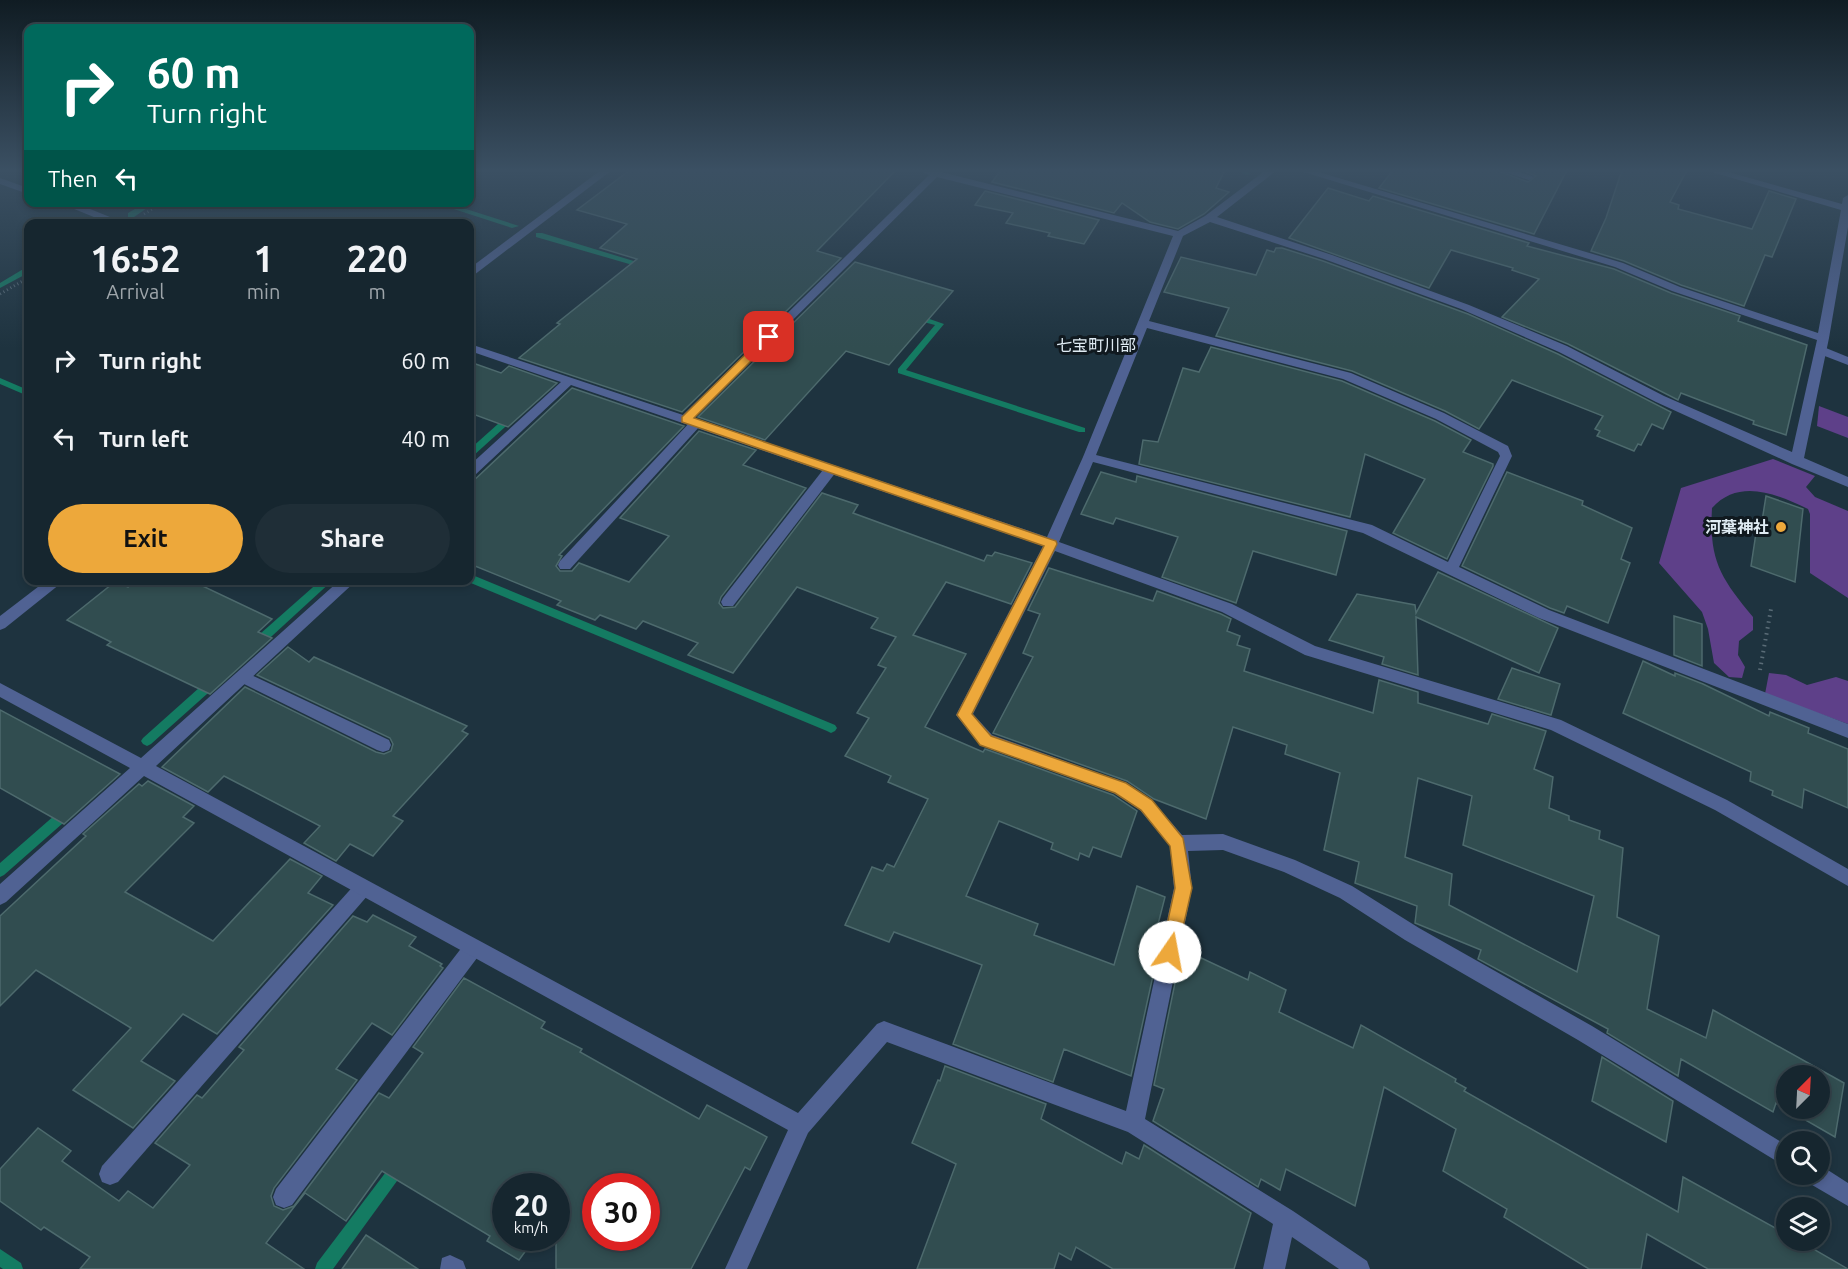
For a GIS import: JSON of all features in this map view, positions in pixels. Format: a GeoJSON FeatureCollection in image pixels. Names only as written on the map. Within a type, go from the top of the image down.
{"type":"FeatureCollection","features":[{"type":"Feature","properties":{"kind":"street"},"geometry":{"type":"LineString","coordinates":[[474,270],[528,229]]}},
{"type":"Feature","properties":{"kind":"street"},"geometry":{"type":"LineString","coordinates":[[565,565],[691,421],[880,229]]}},
{"type":"Feature","properties":{"kind":"street"},"geometry":{"type":"LineString","coordinates":[[1160,229],[1179,234]]}},
{"type":"Feature","properties":{"kind":"street"},"geometry":{"type":"LineString","coordinates":[[1134,1124],[1183,888],[1178,843],[1146,805],[1120,788],[986,740],[964,715],[1051,544],[1089,457],[1179,234],[1188,229]]}},
{"type":"Feature","properties":{"kind":"street"},"geometry":{"type":"LineString","coordinates":[[1243,229],[1328,257],[1465,307],[1563,350],[1660,399],[1848,482]]}},
{"type":"Feature","properties":{"kind":"street"},"geometry":{"type":"LineString","coordinates":[[1498,229],[1619,266],[1822,344],[1848,361]]}},
{"type":"Feature","properties":{"kind":"street"},"geometry":{"type":"LineString","coordinates":[[1797,461],[1843,253],[1845,229]]}},
{"type":"Feature","properties":{"kind":"street"},"geometry":{"type":"LineString","coordinates":[[1143,323],[1347,376],[1440,416],[1503,449],[1506,456],[1450,568]]}},
{"type":"Feature","properties":{"kind":"street"},"geometry":{"type":"LineString","coordinates":[[474,348],[1051,544],[1227,608],[1310,651],[1555,725],[1721,805],[1848,878]]}},
{"type":"Feature","properties":{"kind":"street"},"geometry":{"type":"LineString","coordinates":[[474,468],[570,380]]}},
{"type":"Feature","properties":{"kind":"street"},"geometry":{"type":"LineString","coordinates":[[1089,457],[1367,529],[1544,614],[1848,731]]}},
{"type":"Feature","properties":{"kind":"street"},"geometry":{"type":"LineString","coordinates":[[728,602],[831,468]]}},
{"type":"Feature","properties":{"kind":"street"},"geometry":{"type":"LineString","coordinates":[[0,624],[51,585]]}},
{"type":"Feature","properties":{"kind":"street"},"geometry":{"type":"LineString","coordinates":[[0,896],[344,585]]}},
{"type":"Feature","properties":{"kind":"street"},"geometry":{"type":"LineString","coordinates":[[243,677],[383,745]]}},
{"type":"Feature","properties":{"kind":"street"},"geometry":{"type":"LineString","coordinates":[[0,689],[801,1126]]}},
{"type":"Feature","properties":{"kind":"street"},"geometry":{"type":"LineString","coordinates":[[1178,843],[1223,842],[1289,866],[1346,892],[1412,934],[1585,1034],[1776,1151]]}},
{"type":"Feature","properties":{"kind":"street"},"geometry":{"type":"LineString","coordinates":[[110,1174],[363,888]]}},
{"type":"Feature","properties":{"kind":"street"},"geometry":{"type":"LineString","coordinates":[[284,1197],[473,948]]}},
{"type":"Feature","properties":{"kind":"street"},"geometry":{"type":"LineString","coordinates":[[736,1269],[801,1126],[884,1031],[1134,1124],[1285,1219],[1359,1269]]}},
{"type":"Feature","properties":{"kind":"street"},"geometry":{"type":"LineString","coordinates":[[1830,1184],[1848,1195]]}},
{"type":"Feature","properties":{"kind":"street"},"geometry":{"type":"LineString","coordinates":[[1274,1269],[1285,1219]]}},
{"type":"Feature","properties":{"kind":"path"},"geometry":{"type":"LineString","coordinates":[[0,294],[24,280]]}},
{"type":"Feature","properties":{"kind":"path"},"geometry":{"type":"LineString","coordinates":[[1755,696],[1772,609]]}},
{"type":"Feature","properties":{"kind":"shaded area"},"geometry":{"type":"Polygon","coordinates":[[[1819,406],[1848,417],[1848,438],[1817,426],[1819,406]]]}},
{"type":"Feature","properties":{"kind":"shaded area"},"geometry":{"type":"Polygon","coordinates":[[[1773,459],[1815,476],[1806,487],[1815,497],[1848,511],[1848,598],[1810,573],[1810,514],[1808,509],[1784,498],[1758,492],[1734,493],[1723,499],[1712,508],[1712,541],[1715,555],[1725,579],[1753,617],[1753,630],[1739,641],[1738,655],[1745,667],[1742,678],[1729,677],[1714,663],[1708,629],[1702,612],[1659,563],[1681,488],[1773,459]]]}},
{"type":"Feature","properties":{"kind":"shaded area"},"geometry":{"type":"Polygon","coordinates":[[[1769,673],[1786,675],[1807,685],[1836,677],[1848,681],[1848,724],[1765,694],[1769,673]]]}},
{"type":"Feature","properties":{"kind":"building"},"geometry":{"type":"Polygon","coordinates":[[[621,229],[838,229],[817,251],[841,258],[682,412],[519,358],[560,324],[557,323],[637,259],[600,248],[621,229]]]}},
{"type":"Feature","properties":{"kind":"building"},"geometry":{"type":"Polygon","coordinates":[[[1033,229],[1093,229],[1084,244],[1048,236],[1050,233],[1033,229]]]}},
{"type":"Feature","properties":{"kind":"building"},"geometry":{"type":"Polygon","coordinates":[[[1296,229],[1483,229],[1529,243],[1527,246],[1614,269],[1671,293],[1740,316],[1738,321],[1807,345],[1786,435],[1753,424],[1754,421],[1681,393],[1678,400],[1568,344],[1502,317],[1539,279],[1512,270],[1513,268],[1451,250],[1429,288],[1289,238],[1296,229]]]}},
{"type":"Feature","properties":{"kind":"building"},"geometry":{"type":"Polygon","coordinates":[[[1518,229],[1536,229],[1534,234],[1518,229]]]}},
{"type":"Feature","properties":{"kind":"building"},"geometry":{"type":"Polygon","coordinates":[[[1601,229],[1783,229],[1772,257],[1765,255],[1744,306],[1591,251],[1601,229]]]}},
{"type":"Feature","properties":{"kind":"building"},"geometry":{"type":"Polygon","coordinates":[[[1276,248],[1323,261],[1468,314],[1558,354],[1671,412],[1663,429],[1652,424],[1641,445],[1638,444],[1634,451],[1597,436],[1600,431],[1595,429],[1603,416],[1512,380],[1479,429],[1445,411],[1352,371],[1216,336],[1229,308],[1164,292],[1181,257],[1256,275],[1267,250],[1274,252],[1276,248]]]}},
{"type":"Feature","properties":{"kind":"building"},"geometry":{"type":"Polygon","coordinates":[[[855,262],[953,291],[889,365],[846,351],[765,440],[698,417],[855,262]]]}},
{"type":"Feature","properties":{"kind":"building"},"geometry":{"type":"Polygon","coordinates":[[[1211,347],[1342,381],[1435,421],[1471,440],[1463,452],[1493,464],[1493,466],[1447,559],[1393,533],[1425,479],[1365,454],[1350,517],[1139,464],[1143,440],[1158,442],[1183,368],[1199,372],[1211,347]]]}},
{"type":"Feature","properties":{"kind":"building"},"geometry":{"type":"Polygon","coordinates":[[[474,363],[501,373],[509,366],[557,383],[508,427],[474,414],[474,363]]]}},
{"type":"Feature","properties":{"kind":"building"},"geometry":{"type":"Polygon","coordinates":[[[572,388],[684,426],[559,555],[562,556],[556,566],[560,571],[572,571],[579,563],[629,582],[669,536],[620,518],[699,431],[756,450],[743,465],[806,488],[721,597],[719,603],[723,608],[735,607],[822,493],[858,505],[853,513],[984,561],[987,555],[992,556],[995,552],[1032,563],[1011,604],[946,582],[913,635],[966,654],[925,727],[983,752],[985,749],[1113,795],[1137,811],[1121,857],[1093,847],[1089,857],[1080,853],[1078,860],[1051,849],[1053,843],[999,821],[966,896],[1038,924],[1034,935],[1114,965],[1137,886],[1165,897],[1155,936],[1161,939],[1131,1076],[1064,1049],[1053,1082],[953,1044],[982,965],[894,932],[889,942],[845,925],[872,867],[883,871],[887,864],[894,867],[928,799],[888,782],[891,776],[845,756],[869,718],[857,713],[886,668],[878,665],[896,637],[871,628],[878,618],[797,587],[733,673],[688,655],[698,643],[643,621],[636,629],[600,615],[595,620],[557,605],[561,601],[474,566],[474,480],[572,388]]]}},
{"type":"Feature","properties":{"kind":"building"},"geometry":{"type":"Polygon","coordinates":[[[1101,472],[1136,482],[1137,476],[1347,531],[1336,575],[1253,551],[1236,603],[1162,577],[1178,537],[1116,518],[1113,524],[1081,514],[1101,472]]]}},
{"type":"Feature","properties":{"kind":"building"},"geometry":{"type":"Polygon","coordinates":[[[1507,472],[1583,501],[1582,505],[1632,528],[1621,559],[1630,563],[1608,623],[1567,606],[1564,613],[1550,608],[1462,566],[1507,472]]]}},
{"type":"Feature","properties":{"kind":"building"},"geometry":{"type":"Polygon","coordinates":[[[1766,496],[1803,509],[1795,582],[1751,566],[1758,520],[1762,521],[1766,496]]]}},
{"type":"Feature","properties":{"kind":"building"},"geometry":{"type":"Polygon","coordinates":[[[1049,568],[1153,601],[1157,591],[1231,619],[1227,631],[1240,636],[1237,645],[1250,649],[1244,671],[1373,713],[1379,680],[1418,692],[1418,703],[1488,724],[1492,714],[1546,731],[1534,769],[1553,777],[1549,808],[1569,816],[1569,820],[1600,831],[1599,839],[1623,848],[1617,917],[1659,936],[1647,1009],[1706,1038],[1713,1010],[1812,1065],[1776,1065],[1776,1103],[1773,1112],[1681,1059],[1678,1076],[1607,1033],[1608,1029],[1478,959],[1481,950],[1415,923],[1417,906],[1355,883],[1359,862],[1324,850],[1340,773],[1285,754],[1287,745],[1233,727],[1206,819],[1154,799],[1127,781],[993,733],[1033,657],[1023,653],[1040,614],[1028,610],[1049,568]],[[1418,778],[1405,857],[1452,874],[1449,905],[1577,972],[1594,896],[1463,845],[1472,796],[1418,778]]]}},
{"type":"Feature","properties":{"kind":"building"},"geometry":{"type":"Polygon","coordinates":[[[1438,572],[1558,628],[1539,673],[1416,617],[1418,675],[1382,664],[1384,657],[1329,640],[1357,594],[1415,605],[1416,613],[1438,572]]]}},
{"type":"Feature","properties":{"kind":"building"},"geometry":{"type":"Polygon","coordinates":[[[111,585],[128,587],[131,585],[201,585],[272,619],[258,632],[272,638],[210,694],[107,645],[111,642],[67,620],[111,585]]]}},
{"type":"Feature","properties":{"kind":"building"},"geometry":{"type":"Polygon","coordinates":[[[1674,616],[1702,624],[1702,666],[1674,655],[1674,616]]]}},
{"type":"Feature","properties":{"kind":"building"},"geometry":{"type":"Polygon","coordinates":[[[288,647],[309,662],[314,657],[467,726],[462,731],[468,734],[393,816],[403,821],[373,856],[350,844],[336,861],[304,843],[320,826],[224,776],[208,792],[162,767],[245,687],[376,752],[384,754],[391,751],[393,744],[390,738],[257,675],[288,647]]]}},
{"type":"Feature","properties":{"kind":"building"},"geometry":{"type":"Polygon","coordinates":[[[1643,661],[1675,676],[1675,673],[1703,684],[1769,716],[1770,712],[1809,728],[1808,733],[1848,749],[1848,808],[1804,789],[1802,808],[1772,795],[1773,791],[1750,781],[1751,772],[1623,713],[1643,661]]]}},
{"type":"Feature","properties":{"kind":"building"},"geometry":{"type":"Polygon","coordinates":[[[1512,668],[1560,684],[1551,715],[1498,699],[1512,668]]]}},
{"type":"Feature","properties":{"kind":"building"},"geometry":{"type":"Polygon","coordinates":[[[0,710],[120,774],[64,824],[0,788],[0,710]]]}},
{"type":"Feature","properties":{"kind":"building"},"geometry":{"type":"Polygon","coordinates":[[[148,781],[194,806],[183,817],[194,823],[125,892],[213,941],[290,859],[322,876],[308,893],[333,905],[217,1034],[183,1014],[141,1061],[175,1081],[133,1128],[73,1090],[131,1028],[36,970],[0,1006],[0,916],[86,836],[83,834],[139,784],[142,786],[148,781]]]}},
{"type":"Feature","properties":{"kind":"building"},"geometry":{"type":"Polygon","coordinates":[[[373,915],[416,937],[409,946],[442,964],[440,966],[443,968],[392,1035],[372,1023],[336,1069],[357,1080],[274,1188],[271,1196],[274,1206],[283,1210],[294,1206],[379,1093],[389,1098],[423,1053],[413,1047],[464,978],[545,1022],[541,1028],[582,1049],[580,1052],[699,1119],[707,1105],[767,1137],[750,1170],[745,1167],[691,1269],[556,1269],[556,1251],[570,1251],[570,1173],[492,1173],[492,1244],[487,1241],[490,1236],[382,1171],[346,1221],[305,1193],[266,1243],[304,1269],[80,1269],[90,1257],[44,1227],[41,1230],[0,1201],[0,1169],[38,1128],[71,1151],[62,1161],[119,1201],[128,1191],[153,1208],[190,1165],[155,1143],[197,1095],[202,1098],[244,1050],[239,1047],[353,916],[367,922],[373,915]]]}},
{"type":"Feature","properties":{"kind":"building"},"geometry":{"type":"Polygon","coordinates":[[[1182,949],[1248,980],[1250,972],[1286,990],[1279,1012],[1353,1048],[1361,1025],[1456,1079],[1455,1082],[1466,1088],[1464,1091],[1678,1212],[1683,1177],[1776,1228],[1776,1251],[1817,1251],[1848,1269],[1708,1269],[1647,1234],[1641,1269],[1589,1269],[1504,1217],[1507,1209],[1443,1171],[1456,1129],[1384,1087],[1355,1206],[1286,1169],[1280,1190],[1261,1179],[1258,1187],[1153,1121],[1164,1089],[1154,1085],[1182,949]]]}},
{"type":"Feature","properties":{"kind":"building"},"geometry":{"type":"Polygon","coordinates":[[[1602,1057],[1673,1101],[1666,1142],[1592,1101],[1602,1057]]]}},
{"type":"Feature","properties":{"kind":"building"},"geometry":{"type":"Polygon","coordinates":[[[945,1066],[1046,1104],[1041,1119],[1122,1164],[1126,1152],[1139,1159],[1144,1145],[1251,1213],[1234,1269],[1113,1269],[1076,1247],[1071,1260],[1059,1253],[1054,1269],[917,1269],[956,1164],[912,1143],[945,1066]]]}},
{"type":"Feature","properties":{"kind":"building"},"geometry":{"type":"Polygon","coordinates":[[[1830,1075],[1844,1083],[1835,1137],[1830,1134],[1830,1131],[1825,1131],[1804,1119],[1830,1119],[1830,1075]]]}},
{"type":"Feature","properties":{"kind":"building"},"geometry":{"type":"Polygon","coordinates":[[[366,1235],[418,1269],[342,1269],[366,1235]]]}},
{"type":"Feature","properties":{"kind":"building"},"geometry":{"type":"Polygon","coordinates":[[[504,1251],[526,1251],[519,1260],[504,1251]]]}},
{"type":"Feature","properties":{"kind":"waterway"},"geometry":{"type":"LineString","coordinates":[[539,235],[646,266]]}},
{"type":"Feature","properties":{"kind":"waterway"},"geometry":{"type":"LineString","coordinates":[[0,286],[24,272]]}},
{"type":"Feature","properties":{"kind":"waterway"},"geometry":{"type":"LineString","coordinates":[[915,317],[940,324],[901,371],[1082,430]]}},
{"type":"Feature","properties":{"kind":"waterway"},"geometry":{"type":"LineString","coordinates":[[0,381],[24,391]]}},
{"type":"Feature","properties":{"kind":"waterway"},"geometry":{"type":"LineString","coordinates":[[474,450],[511,417]]}},
{"type":"Feature","properties":{"kind":"waterway"},"geometry":{"type":"LineString","coordinates":[[474,580],[831,728]]}},
{"type":"Feature","properties":{"kind":"waterway"},"geometry":{"type":"LineString","coordinates":[[256,644],[322,585]]}},
{"type":"Feature","properties":{"kind":"waterway"},"geometry":{"type":"LineString","coordinates":[[147,741],[213,682]]}},
{"type":"Feature","properties":{"kind":"waterway"},"geometry":{"type":"LineString","coordinates":[[0,871],[67,812]]}},
{"type":"Feature","properties":{"kind":"waterway"},"geometry":{"type":"LineString","coordinates":[[323,1269],[400,1165]]}},
{"type":"Feature","properties":{"kind":"waterway"},"geometry":{"type":"LineString","coordinates":[[0,1257],[15,1269]]}},
{"type":"Feature","properties":{"kind":"place","name":"河葉神社"},"geometry":{"type":"Point","coordinates":[1781,527]}},
{"type":"Feature","properties":{"kind":"district","name":"七宝町川部"},"geometry":{"type":"Point","coordinates":[1096,345]}},
{"type":"Feature","properties":{"kind":"route"},"geometry":{"type":"LineString","coordinates":[[769,337],[686,419],[1051,544],[964,715],[986,740],[1120,788],[1146,805],[1178,843],[1183,888],[1170,952]]}}]}
